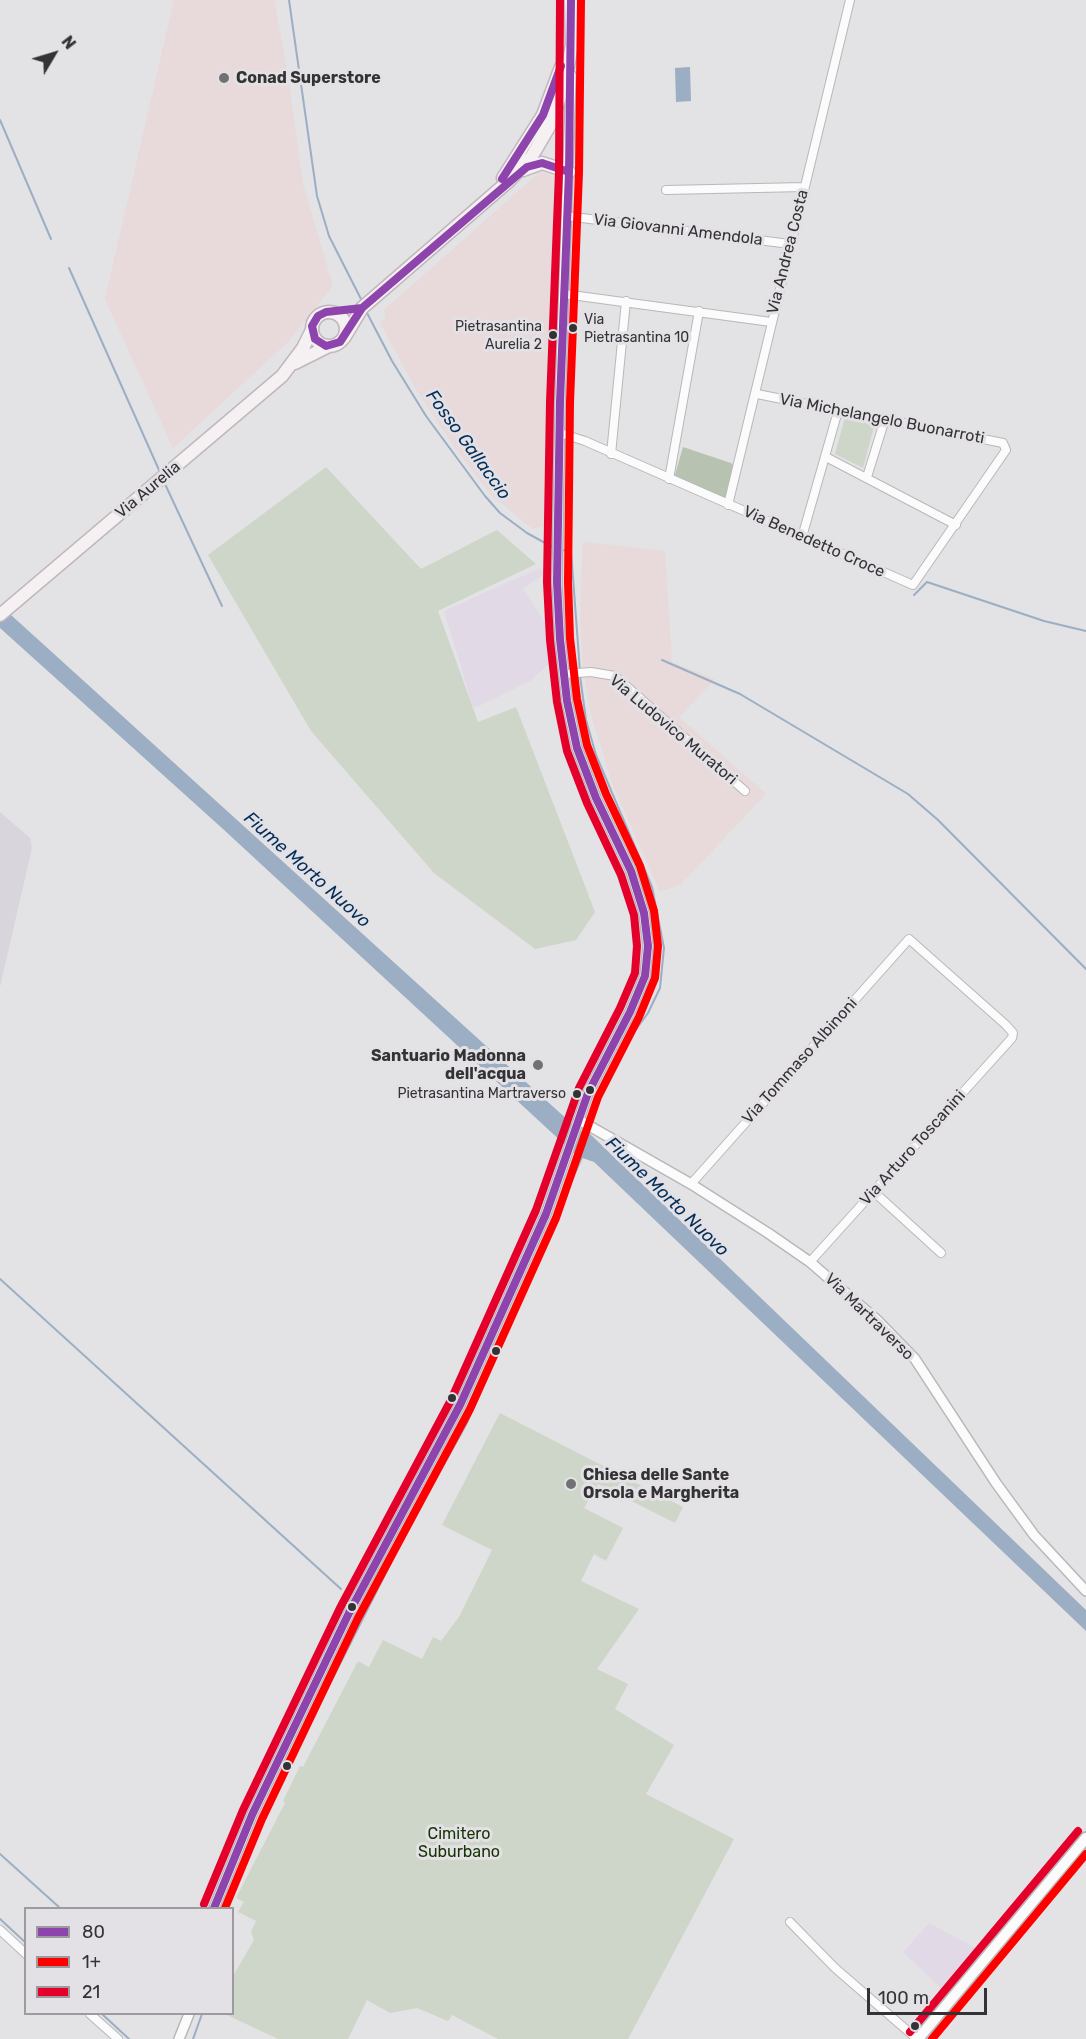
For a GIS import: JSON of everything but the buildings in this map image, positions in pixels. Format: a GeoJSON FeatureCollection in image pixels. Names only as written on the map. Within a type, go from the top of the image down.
{"type":"FeatureCollection","features":[{"type":"Feature","properties":{"kind":"main road"},"geometry":{"type":"LineString","coordinates":[[362,308],[334,313],[326,312],[318,316],[312,330],[318,341],[329,346],[338,344],[362,308],[513,177],[532,156],[549,127],[561,95],[571,48],[571,2]]}},
{"type":"Feature","properties":{"kind":"main road"},"geometry":{"type":"LineString","coordinates":[[486,201],[516,161],[550,100],[563,58],[571,2]]}},
{"type":"Feature","properties":{"kind":"main road"},"geometry":{"type":"LineString","coordinates":[[513,177],[538,164],[569,172]]}},
{"type":"Feature","properties":{"kind":"main road"},"geometry":{"type":"LineString","coordinates":[[334,313],[345,323],[344,338]]}},
{"type":"Feature","properties":{"kind":"main road","name":"Via Aurelia"},"geometry":{"type":"LineString","coordinates":[[0,615],[282,376],[293,364],[312,330]]}},
{"type":"Feature","properties":{"kind":"main road","name":"Via Aurelia"},"geometry":{"type":"LineString","coordinates":[[293,364],[329,346]]}},
{"type":"Feature","properties":{"kind":"main road"},"geometry":{"type":"LineString","coordinates":[[918,2039],[1086,1838]]}},
{"type":"Feature","properties":{"kind":"street","name":"Via Andrea Costa"},"geometry":{"type":"LineString","coordinates":[[728,505],[757,394],[771,322],[850,0]]}},
{"type":"Feature","properties":{"kind":"street"},"geometry":{"type":"LineString","coordinates":[[214,1907],[252,1815],[349,1613],[460,1405],[546,1214],[600,1066],[637,999],[645,976],[648,939],[645,913],[636,886],[592,790],[577,748],[564,674],[557,558],[571,48]]}},
{"type":"Feature","properties":{"kind":"street"},"geometry":{"type":"LineString","coordinates":[[666,190],[804,187]]}},
{"type":"Feature","properties":{"kind":"street","name":"Via Giovanni Amendola"},"geometry":{"type":"LineString","coordinates":[[566,216],[790,244]]}},
{"type":"Feature","properties":{"kind":"street"},"geometry":{"type":"LineString","coordinates":[[564,294],[771,322]]}},
{"type":"Feature","properties":{"kind":"street"},"geometry":{"type":"LineString","coordinates":[[611,454],[626,301]]}},
{"type":"Feature","properties":{"kind":"street"},"geometry":{"type":"LineString","coordinates":[[669,479],[699,311]]}},
{"type":"Feature","properties":{"kind":"street","name":"Via Michelangelo Buonarroti"},"geometry":{"type":"LineString","coordinates":[[757,394],[1003,443],[1006,446]]}},
{"type":"Feature","properties":{"kind":"street"},"geometry":{"type":"LineString","coordinates":[[802,537],[838,411]]}},
{"type":"Feature","properties":{"kind":"street"},"geometry":{"type":"LineString","coordinates":[[867,477],[885,419]]}},
{"type":"Feature","properties":{"kind":"street","name":"Via Benedetto Croce"},"geometry":{"type":"LineString","coordinates":[[560,433],[585,441],[913,585],[1004,456],[1006,446]]}},
{"type":"Feature","properties":{"kind":"street"},"geometry":{"type":"LineString","coordinates":[[826,457],[956,525]]}},
{"type":"Feature","properties":{"kind":"street","name":"Via Ludovico Muratori"},"geometry":{"type":"LineString","coordinates":[[564,674],[588,672],[615,676],[745,790]]}},
{"type":"Feature","properties":{"kind":"street","name":"Via Tommaso Albinoni"},"geometry":{"type":"LineString","coordinates":[[691,1184],[909,939],[1012,1034]]}},
{"type":"Feature","properties":{"kind":"street","name":"Via Arturo Toscanini"},"geometry":{"type":"LineString","coordinates":[[810,1262],[1011,1041],[1012,1034]]}},
{"type":"Feature","properties":{"kind":"street","name":"Via Martraverso"},"geometry":{"type":"LineString","coordinates":[[581,1122],[691,1184],[810,1262],[877,1320],[915,1359],[996,1483],[1034,1535],[1086,1591]]}},
{"type":"Feature","properties":{"kind":"street"},"geometry":{"type":"LineString","coordinates":[[873,1191],[941,1253]]}},
{"type":"Feature","properties":{"kind":"street"},"geometry":{"type":"LineString","coordinates":[[790,1922],[843,1976],[918,2039]]}},
{"type":"Feature","properties":{"kind":"street"},"geometry":{"type":"LineString","coordinates":[[0,1930],[24,1952]]}},
{"type":"Feature","properties":{"kind":"street"},"geometry":{"type":"LineString","coordinates":[[92,2015],[118,2039]]}},
{"type":"Feature","properties":{"kind":"street"},"geometry":{"type":"LineString","coordinates":[[179,2039],[188,2015]]}},
{"type":"Feature","properties":{"kind":"shaded area"},"geometry":{"type":"Polygon","coordinates":[[[174,0],[274,0],[288,75],[303,184],[333,286],[289,341],[173,448],[105,299],[174,0]]]}},
{"type":"Feature","properties":{"kind":"shaded area"},"geometry":{"type":"Polygon","coordinates":[[[541,171],[554,177],[547,525],[533,529],[492,496],[458,452],[414,386],[380,322],[386,318],[384,310],[541,171]]]}},
{"type":"Feature","properties":{"kind":"shaded area"},"geometry":{"type":"Polygon","coordinates":[[[583,542],[665,551],[672,662],[715,679],[679,717],[766,794],[681,884],[660,892],[612,783],[590,711],[582,659],[580,607],[583,542]]]}},
{"type":"Feature","properties":{"kind":"shaded area"},"geometry":{"type":"Polygon","coordinates":[[[540,568],[544,574],[523,589],[549,629],[550,663],[530,681],[473,707],[444,611],[540,568]]]}},
{"type":"Feature","properties":{"kind":"shaded area"},"geometry":{"type":"Polygon","coordinates":[[[0,812],[30,838],[32,848],[0,987],[0,812]]]}},
{"type":"Feature","properties":{"kind":"shaded area"},"geometry":{"type":"Polygon","coordinates":[[[929,1923],[978,1949],[973,1959],[945,1992],[903,1952],[929,1923]]]}},
{"type":"Feature","properties":{"kind":"green space"},"geometry":{"type":"Polygon","coordinates":[[[845,417],[875,423],[863,468],[835,454],[845,417]]]}},
{"type":"Feature","properties":{"kind":"green space"},"geometry":{"type":"Polygon","coordinates":[[[683,447],[733,465],[726,496],[723,498],[677,478],[675,475],[683,447]]]}},
{"type":"Feature","properties":{"kind":"green space"},"geometry":{"type":"Polygon","coordinates":[[[326,467],[421,569],[497,530],[536,564],[438,611],[478,722],[516,707],[595,912],[576,940],[535,949],[434,873],[311,731],[208,555],[326,467]]]}},
{"type":"Feature","properties":{"kind":"green space","name":"Cimitero Suburbano"},"geometry":{"type":"Polygon","coordinates":[[[500,1413],[683,1507],[675,1523],[598,1484],[584,1508],[623,1528],[606,1561],[594,1554],[581,1581],[639,1609],[597,1669],[628,1684],[615,1709],[674,1745],[646,1794],[734,1839],[628,2039],[498,2039],[452,2015],[448,2021],[417,2008],[390,2013],[367,2000],[348,2039],[278,2039],[227,2015],[234,2015],[234,1974],[254,1940],[251,1932],[256,1921],[238,1912],[244,1902],[236,1898],[285,1803],[283,1801],[300,1766],[303,1767],[358,1661],[369,1667],[383,1640],[422,1659],[433,1637],[441,1641],[459,1617],[492,1550],[442,1525],[500,1413]]]}},
{"type":"Feature","properties":{"kind":"water"},"geometry":{"type":"Polygon","coordinates":[[[690,67],[691,101],[676,102],[675,68],[690,67]]]}},
{"type":"Feature","properties":{"kind":"water"},"geometry":{"type":"Polygon","coordinates":[[[0,605],[581,1132],[584,1129],[589,1133],[1086,1610],[1086,1631],[594,1162],[577,1156],[223,829],[0,628],[0,605]]]}},
{"type":"Feature","properties":{"kind":"waterway","name":"Fosso Gallaccio"},"geometry":{"type":"LineString","coordinates":[[289,0],[317,196],[329,236],[363,303]]}},
{"type":"Feature","properties":{"kind":"waterway"},"geometry":{"type":"LineString","coordinates":[[0,120],[51,239]]}},
{"type":"Feature","properties":{"kind":"waterway"},"geometry":{"type":"LineString","coordinates":[[69,268],[159,470]]}},
{"type":"Feature","properties":{"kind":"waterway","name":"Fosso Gallaccio"},"geometry":{"type":"LineString","coordinates":[[366,311],[392,361],[426,416],[485,496],[500,513],[527,533],[556,549]]}},
{"type":"Feature","properties":{"kind":"waterway"},"geometry":{"type":"LineString","coordinates":[[165,484],[222,606]]}},
{"type":"Feature","properties":{"kind":"waterway","name":"Fosso Gallaccio"},"geometry":{"type":"LineString","coordinates":[[561,550],[571,551],[580,671]]}},
{"type":"Feature","properties":{"kind":"waterway"},"geometry":{"type":"LineString","coordinates":[[914,595],[927,582],[1044,621],[1086,631]]}},
{"type":"Feature","properties":{"kind":"waterway"},"geometry":{"type":"LineString","coordinates":[[662,660],[740,694],[908,794],[938,820],[1086,969]]}},
{"type":"Feature","properties":{"kind":"waterway","name":"Fosso Gallaccio"},"geometry":{"type":"LineString","coordinates":[[580,676],[586,720],[596,755],[652,887],[664,948],[660,988],[648,1013],[618,1054],[605,1078],[591,1123]]}},
{"type":"Feature","properties":{"kind":"waterway"},"geometry":{"type":"LineString","coordinates":[[287,1769],[408,1529],[467,1423],[582,1157]]}},
{"type":"Feature","properties":{"kind":"waterway"},"geometry":{"type":"LineString","coordinates":[[0,1279],[341,1589]]}},
{"type":"Feature","properties":{"kind":"waterway"},"geometry":{"type":"LineString","coordinates":[[225,1907],[276,1789]]}},
{"type":"Feature","properties":{"kind":"waterway"},"geometry":{"type":"LineString","coordinates":[[0,1854],[59,1907]]}},
{"type":"Feature","properties":{"kind":"waterway"},"geometry":{"type":"LineString","coordinates":[[0,1919],[24,1941]]}},
{"type":"Feature","properties":{"kind":"waterway"},"geometry":{"type":"LineString","coordinates":[[103,2015],[129,2039]]}},
{"type":"Feature","properties":{"kind":"waterway"},"geometry":{"type":"LineString","coordinates":[[193,2039],[202,2015]]}},
{"type":"Feature","properties":{"kind":"transit line","name":"21"},"geometry":{"type":"LineString","coordinates":[[204,1904],[243,1810],[340,1608],[451,1400],[536,1210],[579,1088],[620,1008],[635,973],[637,946],[634,915],[621,875],[587,803],[567,751],[557,702],[550,640],[547,582],[550,402],[559,172],[560,0]]}},
{"type":"Feature","properties":{"kind":"transit line","name":"80"},"geometry":{"type":"LineString","coordinates":[[214,1907],[252,1815],[349,1613],[460,1405],[546,1214],[588,1093],[630,1012],[645,976],[648,946],[644,913],[631,871],[596,798],[577,748],[567,701],[560,639],[557,582],[560,402],[569,172],[571,0]]}},
{"type":"Feature","properties":{"kind":"transit line","name":"1+"},"geometry":{"type":"LineString","coordinates":[[225,1907],[262,1819],[358,1618],[470,1409],[556,1218],[598,1097],[639,1017],[655,978],[658,946],[654,911],[640,866],[606,794],[587,745],[577,699],[570,638],[568,582],[570,402],[579,172],[581,0]]}},
{"type":"Feature","properties":{"kind":"transit line","name":"80"},"geometry":{"type":"LineString","coordinates":[[502,179],[543,115],[561,66]]}},
{"type":"Feature","properties":{"kind":"transit line","name":"80"},"geometry":{"type":"LineString","coordinates":[[362,308],[527,167],[542,163],[569,172]]}},
{"type":"Feature","properties":{"kind":"transit line","name":"80"},"geometry":{"type":"LineString","coordinates":[[362,308],[340,342],[326,346],[315,339],[312,326],[318,316],[326,312],[362,308]]}},
{"type":"Feature","properties":{"kind":"transit line","name":"21"},"geometry":{"type":"LineString","coordinates":[[910,2032],[1078,1831]]}},
{"type":"Feature","properties":{"kind":"transit line","name":"1+"},"geometry":{"type":"LineString","coordinates":[[932,2039],[1086,1854]]}},
{"type":"Feature","properties":{"kind":"place","name":"Conad Superstore"},"geometry":{"type":"Point","coordinates":[224,78]}},
{"type":"Feature","properties":{"kind":"place","name":"Via Pietrasantina 10"},"geometry":{"type":"Point","coordinates":[573,328]}},
{"type":"Feature","properties":{"kind":"place","name":"Pietrasantina Aurelia 2"},"geometry":{"type":"Point","coordinates":[553,335]}},
{"type":"Feature","properties":{"kind":"place","name":"Santuario Madonna dell'acqua"},"geometry":{"type":"Point","coordinates":[538,1065]}},
{"type":"Feature","properties":{"kind":"place","name":"Pietrasantina Martraverso"},"geometry":{"type":"Point","coordinates":[577,1094]}},
{"type":"Feature","properties":{"kind":"place","name":"Chiesa delle Sante Orsola e Margherita"},"geometry":{"type":"Point","coordinates":[571,1484]}},
{"type":"Feature","properties":{"kind":"water label","name":"Fiume Morto Nuovo"},"geometry":{"type":"Point","coordinates":[307,870]}},
{"type":"Feature","properties":{"kind":"water label","name":"Fiume Morto Nuovo"},"geometry":{"type":"Point","coordinates":[667,1197]}}]}
